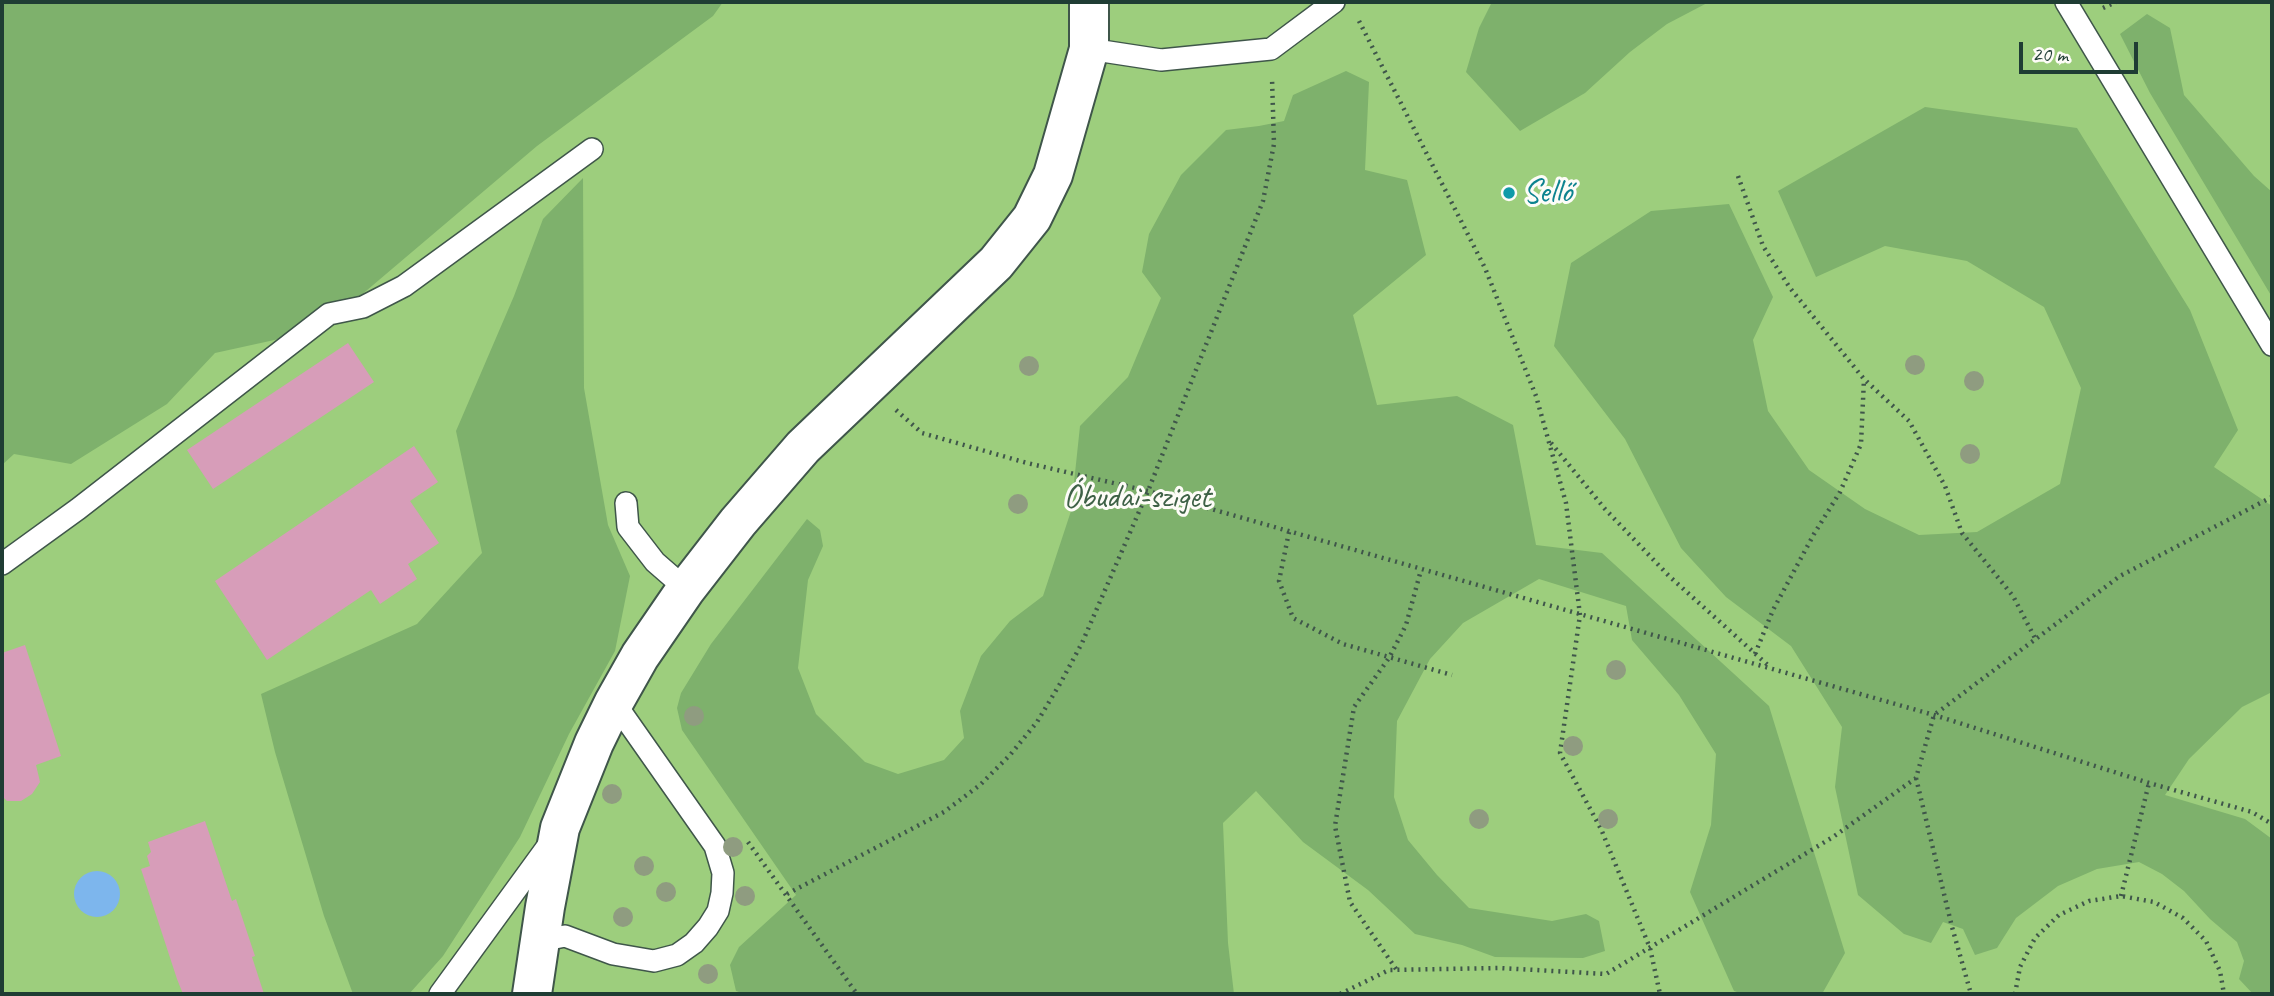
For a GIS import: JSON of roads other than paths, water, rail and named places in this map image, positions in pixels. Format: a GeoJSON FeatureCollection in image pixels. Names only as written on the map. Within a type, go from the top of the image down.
{"type":"FeatureCollection","features":[{"type":"Feature","properties":{"kind":"street"},"geometry":{"type":"LineString","coordinates":[[532,994],[560,828],[594,743],[614,702],[640,656],[686,589],[738,522],[803,447],[996,263],[1032,218],[1053,175],[1089,49],[1089,2]]}},
{"type":"Feature","properties":{"kind":"lane"},"geometry":{"type":"LineString","coordinates":[[1089,49],[1161,60],[1271,49],[1334,2]]}},
{"type":"Feature","properties":{"kind":"lane"},"geometry":{"type":"LineString","coordinates":[[2066,2],[2272,345]]}},
{"type":"Feature","properties":{"kind":"lane"},"geometry":{"type":"LineString","coordinates":[[2,564],[78,509],[329,314],[363,307],[404,286],[592,149]]}},
{"type":"Feature","properties":{"kind":"lane"},"geometry":{"type":"LineString","coordinates":[[626,503],[628,527],[655,562],[686,589]]}},
{"type":"Feature","properties":{"kind":"lane"},"geometry":{"type":"LineString","coordinates":[[539,948],[550,939],[565,936],[613,954],[653,961],[677,955],[694,943],[718,911],[723,873],[715,846],[614,702]]}},
{"type":"Feature","properties":{"kind":"lane"},"geometry":{"type":"LineString","coordinates":[[440,994],[560,828]]}},
{"type":"Feature","properties":{"kind":"lane"},"geometry":{"type":"LineString","coordinates":[[545,907],[579,941]]}},
{"type":"Feature","properties":{"kind":"water"},"geometry":{"type":"Polygon","coordinates":[[[97,871],[113,878],[120,894],[113,910],[97,917],[81,910],[74,894],[81,878],[97,871]]]}},
{"type":"Feature","properties":{"kind":"place","name":"Sellő"},"geometry":{"type":"Point","coordinates":[1509,193]}},
{"type":"Feature","properties":{"kind":"park label","name":"Óbudai-sziget"},"geometry":{"type":"Point","coordinates":[1137,498]}}]}
